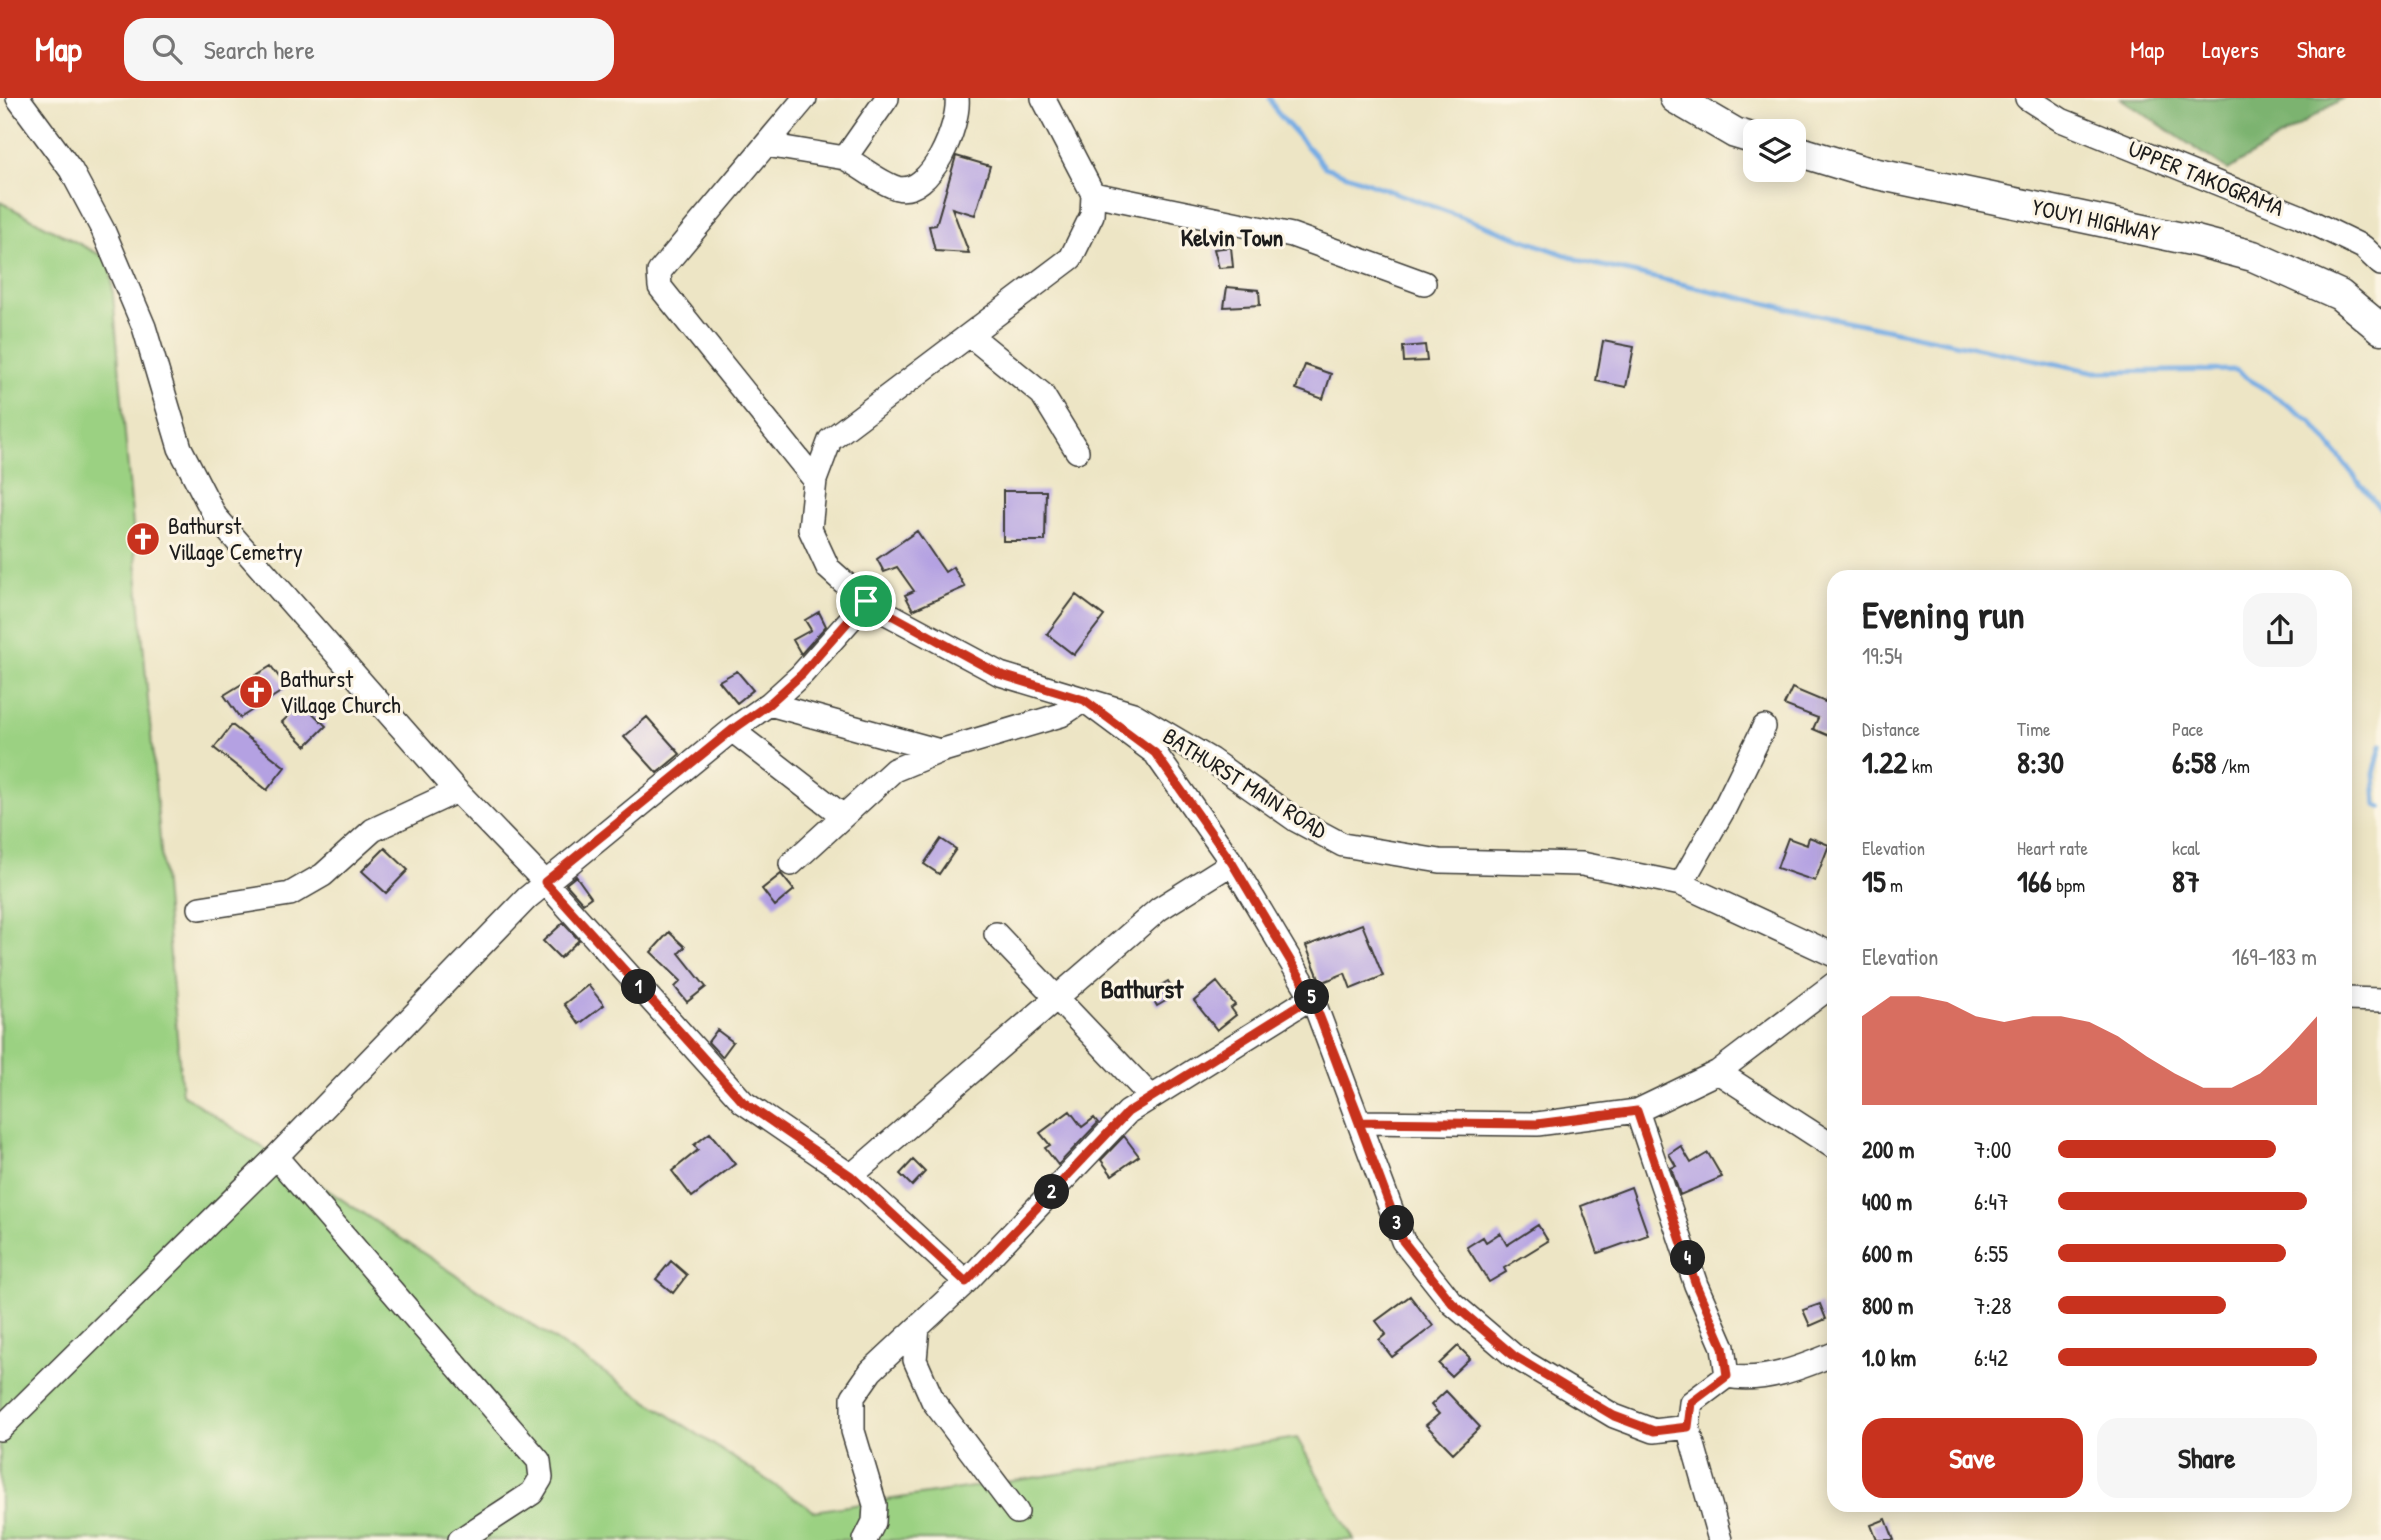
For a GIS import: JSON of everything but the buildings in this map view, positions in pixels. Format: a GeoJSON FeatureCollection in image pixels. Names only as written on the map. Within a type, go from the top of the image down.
{"type":"FeatureCollection","features":[{"type":"Feature","properties":{"kind":"main road"},"geometry":{"type":"LineString","coordinates":[[1675,98],[1743,135]]}},
{"type":"Feature","properties":{"kind":"main road","name":"YOUYI HIGHWAY"},"geometry":{"type":"LineString","coordinates":[[1806,154],[1863,171],[2196,241],[2253,256],[2340,295],[2381,329]]}},
{"type":"Feature","properties":{"kind":"street"},"geometry":{"type":"LineString","coordinates":[[18,98],[71,170],[103,230],[144,327],[180,448],[215,516],[457,791],[545,882],[743,1102],[851,1176],[966,1282]]}},
{"type":"Feature","properties":{"kind":"street"},"geometry":{"type":"LineString","coordinates":[[805,98],[659,272],[660,287],[815,480]]}},
{"type":"Feature","properties":{"kind":"street"},"geometry":{"type":"LineString","coordinates":[[845,158],[887,98]]}},
{"type":"Feature","properties":{"kind":"street"},"geometry":{"type":"LineString","coordinates":[[766,145],[845,158],[898,188],[918,186],[930,175],[955,122],[957,98]]}},
{"type":"Feature","properties":{"kind":"street"},"geometry":{"type":"LineString","coordinates":[[1043,98],[1093,194],[1292,235],[1424,283]]}},
{"type":"Feature","properties":{"kind":"street","name":"UPPER TAKOGRAMA"},"geometry":{"type":"LineString","coordinates":[[2027,98],[2062,120],[2299,216],[2363,247],[2381,264]]}},
{"type":"Feature","properties":{"kind":"street","name":"BATHURST MAIN ROAD"},"geometry":{"type":"LineString","coordinates":[[1093,194],[1092,215],[1071,258],[830,440],[815,480],[810,529],[828,568],[866,601],[999,674],[1133,714],[1211,760],[1296,820],[1343,845],[1440,861],[1582,864],[1681,884],[1827,952]]}},
{"type":"Feature","properties":{"kind":"street"},"geometry":{"type":"LineString","coordinates":[[970,335],[1042,394],[1077,451]]}},
{"type":"Feature","properties":{"kind":"street"},"geometry":{"type":"LineString","coordinates":[[0,1429],[276,1157],[545,882],[732,730],[769,704],[802,674],[866,601]]}},
{"type":"Feature","properties":{"kind":"street"},"geometry":{"type":"LineString","coordinates":[[792,864],[894,770],[940,751],[1060,715],[1084,700],[1155,753],[1232,863],[1312,997],[1361,1122],[1403,1241],[1452,1303],[1514,1356],[1614,1416],[1654,1431],[1688,1427]]}},
{"type":"Feature","properties":{"kind":"street"},"geometry":{"type":"LineString","coordinates":[[769,704],[940,751]]}},
{"type":"Feature","properties":{"kind":"street"},"geometry":{"type":"LineString","coordinates":[[1681,884],[1725,807],[1764,727]]}},
{"type":"Feature","properties":{"kind":"street"},"geometry":{"type":"LineString","coordinates":[[732,730],[844,816]]}},
{"type":"Feature","properties":{"kind":"street"},"geometry":{"type":"LineString","coordinates":[[200,908],[290,894],[323,875],[373,830],[457,791]]}},
{"type":"Feature","properties":{"kind":"street"},"geometry":{"type":"LineString","coordinates":[[851,1176],[1159,909],[1232,863]]}},
{"type":"Feature","properties":{"kind":"street"},"geometry":{"type":"LineString","coordinates":[[996,934],[1151,1097]]}},
{"type":"Feature","properties":{"kind":"street"},"geometry":{"type":"LineString","coordinates":[[1361,1122],[1537,1124],[1637,1111],[1718,1073],[1827,989]]}},
{"type":"Feature","properties":{"kind":"street"},"geometry":{"type":"LineString","coordinates":[[865,1540],[874,1522],[875,1505],[853,1431],[853,1398],[871,1371],[966,1282],[1128,1112],[1312,997]]}},
{"type":"Feature","properties":{"kind":"street"},"geometry":{"type":"LineString","coordinates":[[2352,999],[2381,1000]]}},
{"type":"Feature","properties":{"kind":"street"},"geometry":{"type":"LineString","coordinates":[[1718,1073],[1827,1143]]}},
{"type":"Feature","properties":{"kind":"street"},"geometry":{"type":"LineString","coordinates":[[1637,1111],[1696,1285],[1723,1347],[1727,1376]]}},
{"type":"Feature","properties":{"kind":"street"},"geometry":{"type":"LineString","coordinates":[[276,1157],[539,1461],[541,1478],[533,1493],[460,1540]]}},
{"type":"Feature","properties":{"kind":"street"},"geometry":{"type":"LineString","coordinates":[[918,1327],[915,1360],[933,1401],[1017,1511]]}},
{"type":"Feature","properties":{"kind":"street"},"geometry":{"type":"LineString","coordinates":[[1720,1540],[1688,1427],[1691,1403],[1727,1376],[1748,1380],[1805,1366],[1827,1357]]}},
{"type":"Feature","properties":{"kind":"green space"},"geometry":{"type":"Polygon","coordinates":[[[2120,98],[2343,98],[2228,170],[2120,98]]]}},
{"type":"Feature","properties":{"kind":"green space"},"geometry":{"type":"Polygon","coordinates":[[[0,202],[110,260],[182,1094],[814,1511],[1297,1438],[1354,1540],[0,1540],[0,202]]]}},
{"type":"Feature","properties":{"kind":"waterway"},"geometry":{"type":"LineString","coordinates":[[1270,98],[1276,111],[1325,167],[1585,262],[1813,314],[2096,372],[2236,370],[2311,421],[2381,510]]}},
{"type":"Feature","properties":{"kind":"waterway"},"geometry":{"type":"LineString","coordinates":[[2381,745],[2374,774],[2376,805],[2381,807]]}},
{"type":"Feature","properties":{"kind":"place","name":"Bathurst Village Cemetry"},"geometry":{"type":"Point","coordinates":[143,539]}},
{"type":"Feature","properties":{"kind":"place","name":"Bathurst Village Church"},"geometry":{"type":"Point","coordinates":[256,692]}},
{"type":"Feature","properties":{"kind":"district","name":"Kelvin Town"},"geometry":{"type":"Point","coordinates":[1232,238]}},
{"type":"Feature","properties":{"kind":"district","name":"Bathurst"},"geometry":{"type":"Point","coordinates":[1142,989]}},
{"type":"Feature","properties":{"kind":"route"},"geometry":{"type":"LineString","coordinates":[[866,601],[802,674],[769,704],[732,730],[545,882],[743,1102],[851,1176],[966,1282],[1128,1112],[1312,997],[1361,1122],[1403,1241],[1452,1303],[1514,1356],[1614,1416],[1654,1431],[1688,1427],[1691,1403],[1703,1391],[1727,1376],[1723,1347],[1696,1285],[1637,1111],[1537,1124],[1361,1122],[1336,1060],[1312,997],[1232,863],[1155,753],[1084,700],[999,674],[866,601]]}}]}
